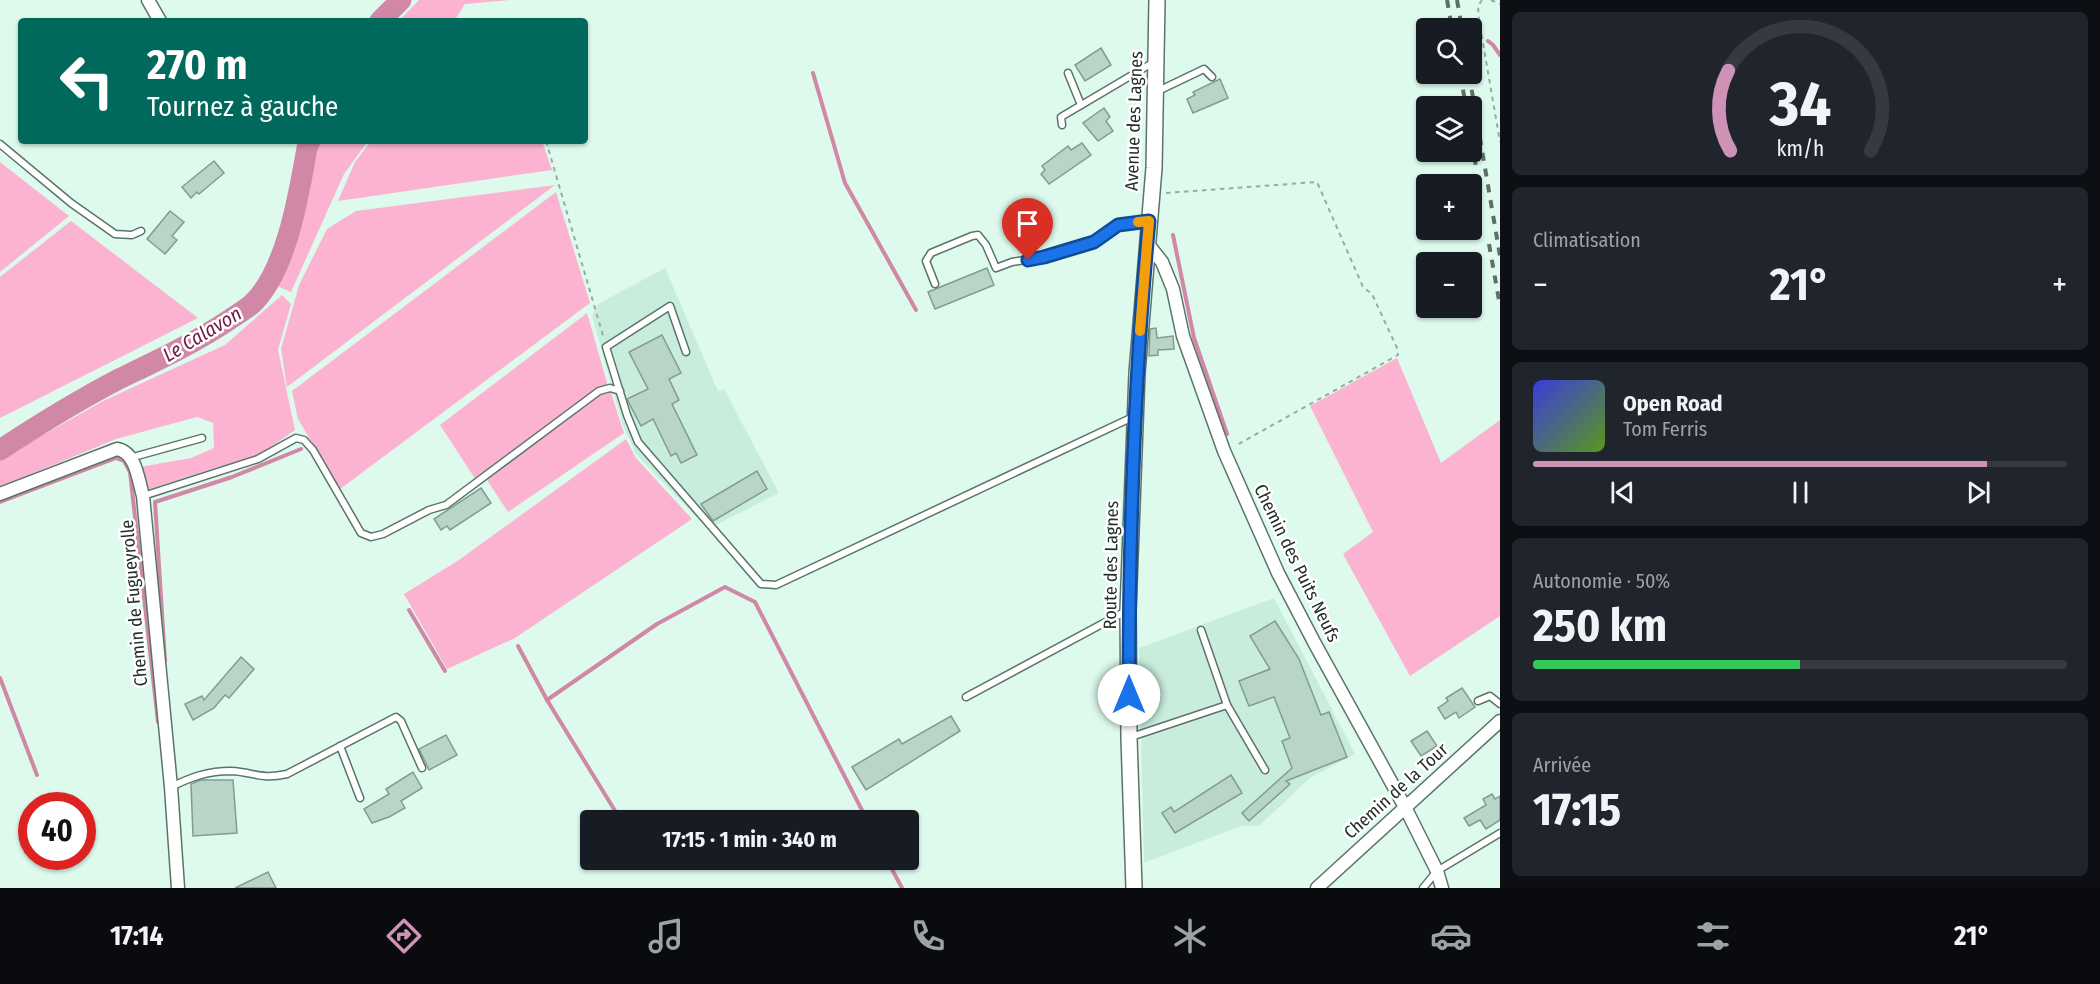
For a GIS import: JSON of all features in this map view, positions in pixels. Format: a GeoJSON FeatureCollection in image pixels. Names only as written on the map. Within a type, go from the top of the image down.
{"type":"FeatureCollection","features":[{"type":"Feature","properties":{"kind":"street"},"geometry":{"type":"LineString","coordinates":[[148,0],[158,18]]}},
{"type":"Feature","properties":{"kind":"street","name":"Avenue des Lagnes"},"geometry":{"type":"LineString","coordinates":[[1147,243],[1156,92],[1157,0]]}},
{"type":"Feature","properties":{"kind":"street","name":"Chemin des Puits Neufs"},"geometry":{"type":"LineString","coordinates":[[1147,243],[1162,262],[1173,289],[1183,336],[1224,452],[1283,584],[1405,807],[1437,871],[1442,888]]}},
{"type":"Feature","properties":{"kind":"street","name":"Route des Lagnes"},"geometry":{"type":"LineString","coordinates":[[1134,888],[1128,610],[1135,416],[1147,243]]}},
{"type":"Feature","properties":{"kind":"street"},"geometry":{"type":"LineString","coordinates":[[0,494],[117,449],[125,450],[132,460]]}},
{"type":"Feature","properties":{"kind":"street","name":"Chemin de Fugueyrolle"},"geometry":{"type":"LineString","coordinates":[[132,460],[143,496],[171,787],[178,888]]}},
{"type":"Feature","properties":{"kind":"street","name":"Chemin de la Tour"},"geometry":{"type":"LineString","coordinates":[[1317,888],[1500,721]]}},
{"type":"Feature","properties":{"kind":"lane"},"geometry":{"type":"LineString","coordinates":[[1062,125],[1061,117],[1157,60]]}},
{"type":"Feature","properties":{"kind":"lane"},"geometry":{"type":"LineString","coordinates":[[1156,92],[1204,69],[1212,77]]}},
{"type":"Feature","properties":{"kind":"lane"},"geometry":{"type":"LineString","coordinates":[[1068,73],[1081,105]]}},
{"type":"Feature","properties":{"kind":"lane"},"geometry":{"type":"LineString","coordinates":[[0,144],[71,203],[115,234],[132,235],[141,231]]}},
{"type":"Feature","properties":{"kind":"lane"},"geometry":{"type":"LineString","coordinates":[[935,284],[926,261],[931,253],[972,236],[978,235],[986,244],[996,268],[1094,242],[1118,225],[1149,221]]}},
{"type":"Feature","properties":{"kind":"lane"},"geometry":{"type":"LineString","coordinates":[[686,352],[670,306],[606,347],[638,442],[761,584],[776,585],[1135,416]]}},
{"type":"Feature","properties":{"kind":"lane"},"geometry":{"type":"LineString","coordinates":[[143,496],[258,459],[296,438],[304,440],[313,450],[361,532],[371,537],[383,534],[429,510],[446,505],[599,391],[610,388],[620,391]]}},
{"type":"Feature","properties":{"kind":"lane"},"geometry":{"type":"LineString","coordinates":[[132,460],[137,456],[202,438]]}},
{"type":"Feature","properties":{"kind":"lane"},"geometry":{"type":"LineString","coordinates":[[966,697],[1128,610]]}},
{"type":"Feature","properties":{"kind":"lane"},"geometry":{"type":"LineString","coordinates":[[1201,630],[1227,705],[1265,770]]}},
{"type":"Feature","properties":{"kind":"lane"},"geometry":{"type":"LineString","coordinates":[[1478,701],[1490,696],[1500,704]]}},
{"type":"Feature","properties":{"kind":"lane"},"geometry":{"type":"LineString","coordinates":[[1129,738],[1227,705]]}},
{"type":"Feature","properties":{"kind":"lane"},"geometry":{"type":"LineString","coordinates":[[171,787],[194,775],[232,771],[271,777],[287,774],[396,717],[401,721],[422,768]]}},
{"type":"Feature","properties":{"kind":"lane"},"geometry":{"type":"LineString","coordinates":[[340,746],[360,798]]}},
{"type":"Feature","properties":{"kind":"lane"},"geometry":{"type":"LineString","coordinates":[[1423,888],[1437,871],[1500,833]]}},
{"type":"Feature","properties":{"kind":"path"},"geometry":{"type":"LineString","coordinates":[[1482,0],[1478,6],[1500,142]]}},
{"type":"Feature","properties":{"kind":"path"},"geometry":{"type":"LineString","coordinates":[[1491,0],[1500,4]]}},
{"type":"Feature","properties":{"kind":"path"},"geometry":{"type":"LineString","coordinates":[[547,144],[606,347]]}},
{"type":"Feature","properties":{"kind":"path"},"geometry":{"type":"LineString","coordinates":[[1151,194],[1317,182],[1363,287],[1372,294],[1397,348],[1398,355],[1224,452]]}},
{"type":"Feature","properties":{"kind":"shaded area"},"geometry":{"type":"Polygon","coordinates":[[[419,0],[510,0],[465,4],[456,18],[402,18],[419,0]]]}},
{"type":"Feature","properties":{"kind":"shaded area"},"geometry":{"type":"Polygon","coordinates":[[[315,144],[366,144],[344,174],[291,292],[277,286],[300,213],[315,144]]]}},
{"type":"Feature","properties":{"kind":"shaded area"},"geometry":{"type":"Polygon","coordinates":[[[369,144],[543,144],[552,170],[338,201],[355,162],[369,144]]]}},
{"type":"Feature","properties":{"kind":"shaded area"},"geometry":{"type":"Polygon","coordinates":[[[0,162],[69,216],[0,272],[0,162]]]}},
{"type":"Feature","properties":{"kind":"shaded area"},"geometry":{"type":"Polygon","coordinates":[[[555,185],[287,387],[281,349],[299,285],[327,229],[356,211],[555,185]]]}},
{"type":"Feature","properties":{"kind":"shaded area"},"geometry":{"type":"Polygon","coordinates":[[[556,192],[590,303],[340,489],[298,419],[292,391],[556,192]]]}},
{"type":"Feature","properties":{"kind":"shaded area"},"geometry":{"type":"Polygon","coordinates":[[[71,221],[198,318],[0,418],[0,277],[71,221]]]}},
{"type":"Feature","properties":{"kind":"shaded area"},"geometry":{"type":"Polygon","coordinates":[[[665,268],[718,391],[724,389],[779,493],[708,529],[636,454],[623,425],[592,316],[598,304],[665,268]]]}},
{"type":"Feature","properties":{"kind":"shaded area"},"geometry":{"type":"Polygon","coordinates":[[[282,295],[291,304],[278,350],[295,430],[255,458],[146,490],[140,467],[191,458],[214,448],[213,423],[197,417],[116,439],[0,487],[0,459],[105,400],[225,345],[282,295]]]}},
{"type":"Feature","properties":{"kind":"shaded area"},"geometry":{"type":"Polygon","coordinates":[[[587,313],[608,386],[598,388],[476,480],[440,425],[587,313]]]}},
{"type":"Feature","properties":{"kind":"shaded area"},"geometry":{"type":"Polygon","coordinates":[[[1397,358],[1441,463],[1500,420],[1500,616],[1410,676],[1343,554],[1373,532],[1310,406],[1397,358]]]}},
{"type":"Feature","properties":{"kind":"shaded area"},"geometry":{"type":"Polygon","coordinates":[[[611,393],[624,433],[508,512],[487,480],[601,394],[611,393]]]}},
{"type":"Feature","properties":{"kind":"shaded area"},"geometry":{"type":"Polygon","coordinates":[[[626,439],[636,458],[692,519],[515,638],[447,669],[404,594],[459,560],[626,439]]]}},
{"type":"Feature","properties":{"kind":"shaded area"},"geometry":{"type":"Polygon","coordinates":[[[1274,598],[1355,754],[1310,778],[1259,826],[1241,826],[1144,863],[1139,648],[1274,598]]]}},
{"type":"Feature","properties":{"kind":"building"},"geometry":{"type":"Polygon","coordinates":[[[1101,48],[1111,65],[1085,81],[1075,65],[1101,48]]]}},
{"type":"Feature","properties":{"kind":"building"},"geometry":{"type":"Polygon","coordinates":[[[1220,79],[1228,98],[1193,113],[1187,99],[1195,95],[1193,92],[1220,79]]]}},
{"type":"Feature","properties":{"kind":"building"},"geometry":{"type":"Polygon","coordinates":[[[1104,108],[1110,117],[1106,121],[1113,131],[1098,141],[1083,123],[1104,108]]]}},
{"type":"Feature","properties":{"kind":"building"},"geometry":{"type":"Polygon","coordinates":[[[1082,143],[1091,155],[1049,184],[1041,174],[1045,170],[1042,166],[1068,146],[1071,150],[1082,143]]]}},
{"type":"Feature","properties":{"kind":"building"},"geometry":{"type":"Polygon","coordinates":[[[214,161],[224,173],[191,198],[182,187],[214,161]]]}},
{"type":"Feature","properties":{"kind":"building"},"geometry":{"type":"Polygon","coordinates":[[[170,211],[184,222],[172,236],[177,240],[165,254],[147,239],[170,211]]]}},
{"type":"Feature","properties":{"kind":"building"},"geometry":{"type":"Polygon","coordinates":[[[987,268],[994,285],[935,309],[928,292],[987,268]]]}},
{"type":"Feature","properties":{"kind":"building"},"geometry":{"type":"Polygon","coordinates":[[[1156,328],[1157,338],[1173,336],[1174,349],[1158,350],[1158,355],[1149,356],[1150,329],[1156,328]]]}},
{"type":"Feature","properties":{"kind":"building"},"geometry":{"type":"Polygon","coordinates":[[[662,335],[681,373],[669,379],[679,400],[672,404],[697,455],[681,463],[676,453],[671,456],[653,419],[641,426],[627,399],[648,389],[629,352],[662,335]]]}},
{"type":"Feature","properties":{"kind":"building"},"geometry":{"type":"Polygon","coordinates":[[[757,471],[767,489],[713,521],[701,504],[757,471]]]}},
{"type":"Feature","properties":{"kind":"building"},"geometry":{"type":"Polygon","coordinates":[[[481,488],[491,503],[450,530],[447,526],[441,530],[434,519],[481,488]]]}},
{"type":"Feature","properties":{"kind":"building"},"geometry":{"type":"Polygon","coordinates":[[[1275,621],[1299,659],[1321,715],[1329,712],[1347,757],[1286,781],[1290,784],[1249,821],[1242,813],[1292,768],[1282,741],[1290,738],[1274,697],[1249,706],[1239,681],[1270,669],[1250,636],[1275,621]]]}},
{"type":"Feature","properties":{"kind":"building"},"geometry":{"type":"Polygon","coordinates":[[[241,657],[254,669],[229,698],[225,695],[214,708],[193,720],[185,704],[202,696],[204,700],[241,657]]]}},
{"type":"Feature","properties":{"kind":"building"},"geometry":{"type":"Polygon","coordinates":[[[1462,688],[1475,707],[1459,718],[1456,712],[1445,719],[1438,708],[1448,701],[1446,698],[1462,688]]]}},
{"type":"Feature","properties":{"kind":"building"},"geometry":{"type":"Polygon","coordinates":[[[951,716],[960,731],[866,790],[852,767],[899,739],[902,744],[951,716]]]}},
{"type":"Feature","properties":{"kind":"building"},"geometry":{"type":"Polygon","coordinates":[[[1427,731],[1437,746],[1421,756],[1411,741],[1427,731]]]}},
{"type":"Feature","properties":{"kind":"building"},"geometry":{"type":"Polygon","coordinates":[[[446,735],[457,755],[429,770],[419,749],[446,735]]]}},
{"type":"Feature","properties":{"kind":"building"},"geometry":{"type":"Polygon","coordinates":[[[413,772],[422,788],[401,801],[405,808],[372,823],[364,809],[389,794],[386,789],[413,772]]]}},
{"type":"Feature","properties":{"kind":"building"},"geometry":{"type":"Polygon","coordinates":[[[1231,775],[1242,793],[1175,833],[1162,813],[1171,807],[1174,812],[1231,775]]]}},
{"type":"Feature","properties":{"kind":"building"},"geometry":{"type":"Polygon","coordinates":[[[201,780],[233,780],[237,833],[193,836],[191,784],[201,780]]]}},
{"type":"Feature","properties":{"kind":"building"},"geometry":{"type":"Polygon","coordinates":[[[1492,794],[1495,799],[1500,796],[1500,820],[1486,829],[1480,820],[1469,826],[1464,818],[1486,805],[1483,799],[1492,794]]]}},
{"type":"Feature","properties":{"kind":"building"},"geometry":{"type":"Polygon","coordinates":[[[268,872],[276,888],[235,888],[268,872]]]}},
{"type":"Feature","properties":{"kind":"waterway","name":"Le Calavon"},"geometry":{"type":"LineString","coordinates":[[383,18],[401,0]]}},
{"type":"Feature","properties":{"kind":"waterway"},"geometry":{"type":"LineString","coordinates":[[1488,41],[1500,55]]}},
{"type":"Feature","properties":{"kind":"waterway"},"geometry":{"type":"LineString","coordinates":[[813,73],[845,183],[916,310]]}},
{"type":"Feature","properties":{"kind":"waterway","name":"Le Calavon"},"geometry":{"type":"LineString","coordinates":[[0,450],[87,396],[202,337],[252,304],[264,290],[283,252],[309,144]]}},
{"type":"Feature","properties":{"kind":"waterway"},"geometry":{"type":"LineString","coordinates":[[1173,235],[1194,338],[1227,434]]}},
{"type":"Feature","properties":{"kind":"waterway"},"geometry":{"type":"LineString","coordinates":[[165,661],[155,502],[232,477],[301,449]]}},
{"type":"Feature","properties":{"kind":"waterway"},"geometry":{"type":"LineString","coordinates":[[0,502],[116,458],[124,461],[130,472],[158,722]]}},
{"type":"Feature","properties":{"kind":"waterway"},"geometry":{"type":"LineString","coordinates":[[518,646],[547,700],[657,624],[725,587],[755,602],[862,810]]}},
{"type":"Feature","properties":{"kind":"waterway"},"geometry":{"type":"LineString","coordinates":[[409,610],[445,671]]}},
{"type":"Feature","properties":{"kind":"waterway"},"geometry":{"type":"LineString","coordinates":[[0,678],[37,775]]}},
{"type":"Feature","properties":{"kind":"waterway"},"geometry":{"type":"LineString","coordinates":[[547,700],[615,810]]}},
{"type":"Feature","properties":{"kind":"waterway"},"geometry":{"type":"LineString","coordinates":[[892,870],[902,888]]}},
{"type":"Feature","properties":{"kind":"railway"},"geometry":{"type":"LineString","coordinates":[[1447,0],[1450,18]]}},
{"type":"Feature","properties":{"kind":"railway"},"geometry":{"type":"LineString","coordinates":[[1457,0],[1460,18]]}},
{"type":"Feature","properties":{"kind":"railway"},"geometry":{"type":"LineString","coordinates":[[1462,84],[1464,96]]}},
{"type":"Feature","properties":{"kind":"railway"},"geometry":{"type":"LineString","coordinates":[[1471,84],[1500,256]]}},
{"type":"Feature","properties":{"kind":"railway"},"geometry":{"type":"LineString","coordinates":[[1475,162],[1476,167]]}},
{"type":"Feature","properties":{"kind":"railway"},"geometry":{"type":"LineString","coordinates":[[1489,244],[1500,306]]}},
{"type":"Feature","properties":{"kind":"slow traffic"},"geometry":{"type":"LineString","coordinates":[[1138,222],[1149,221],[1140,331]]}},
{"type":"Feature","properties":{"kind":"route"},"geometry":{"type":"LineString","coordinates":[[1028,260],[1094,242],[1110,233],[1118,225],[1149,221],[1137,373],[1128,610],[1129,695]]}}]}
